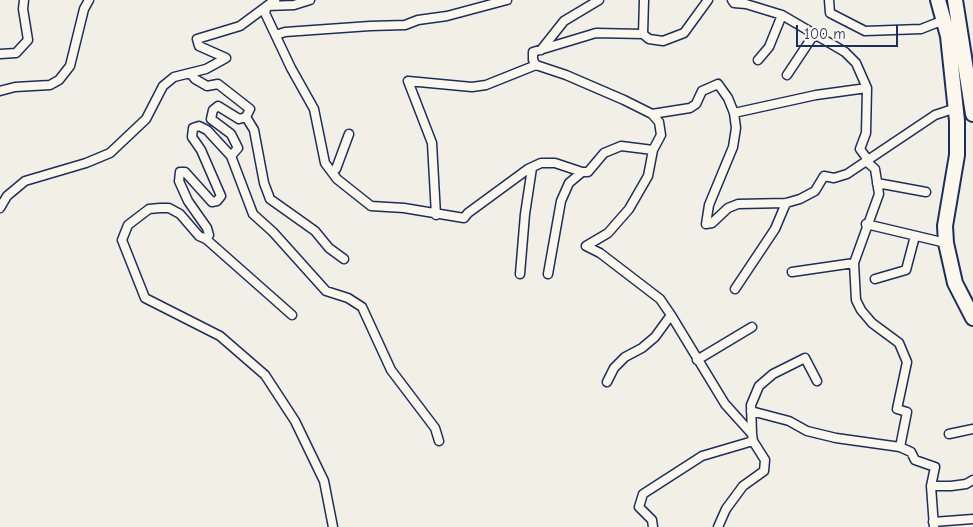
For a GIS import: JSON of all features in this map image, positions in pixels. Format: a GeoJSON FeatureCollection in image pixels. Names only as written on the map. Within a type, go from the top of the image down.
{"type":"FeatureCollection","features":[{"type":"Feature","properties":{"kind":"highway"},"geometry":{"type":"LineString","coordinates":[[938,0],[948,36],[956,108],[958,155],[945,226],[946,243],[955,283],[973,318]]}},
{"type":"Feature","properties":{"kind":"highway"},"geometry":{"type":"LineString","coordinates":[[955,0],[970,76],[973,114]]}},
{"type":"Feature","properties":{"kind":"street"},"geometry":{"type":"LineString","coordinates":[[0,54],[16,53],[28,40],[23,9],[24,0]]}},
{"type":"Feature","properties":{"kind":"street"},"geometry":{"type":"LineString","coordinates":[[0,91],[15,87],[50,85],[59,80],[70,66],[84,9],[89,0]]}},
{"type":"Feature","properties":{"kind":"street"},"geometry":{"type":"LineString","coordinates":[[0,208],[7,196],[25,181],[86,163],[110,153],[146,119],[163,86],[174,77],[206,69],[226,58],[198,46],[197,39],[240,26],[275,0]]}},
{"type":"Feature","properties":{"kind":"street"},"geometry":{"type":"LineString","coordinates":[[267,6],[294,5],[310,0]]}},
{"type":"Feature","properties":{"kind":"street"},"geometry":{"type":"LineString","coordinates":[[541,50],[564,21],[599,0]]}},
{"type":"Feature","properties":{"kind":"street"},"geometry":{"type":"LineString","coordinates":[[643,34],[644,0]]}},
{"type":"Feature","properties":{"kind":"street"},"geometry":{"type":"LineString","coordinates":[[708,0],[684,33],[664,41],[649,39],[643,34],[596,33],[534,52],[533,60],[536,65],[605,91],[652,114],[660,122],[662,135],[653,150],[648,176],[629,209],[608,233],[586,246],[600,254],[660,299],[672,315],[697,360],[725,404],[753,438],[765,460],[764,471],[744,486],[726,508],[718,527]]}},
{"type":"Feature","properties":{"kind":"street"},"geometry":{"type":"LineString","coordinates":[[732,0],[734,3],[746,4],[782,14],[845,52],[856,64],[867,88],[866,133],[860,149],[867,161],[875,169],[879,194],[866,224],[854,263],[857,304],[872,323],[899,343],[907,362],[897,409],[907,412],[900,446]]}},
{"type":"Feature","properties":{"kind":"street"},"geometry":{"type":"LineString","coordinates":[[829,0],[830,13],[865,32],[921,29],[944,20]]}},
{"type":"Feature","properties":{"kind":"street"},"geometry":{"type":"LineString","coordinates":[[276,35],[285,32],[360,26],[405,25],[418,20],[446,16],[503,1]]}},
{"type":"Feature","properties":{"kind":"street"},"geometry":{"type":"LineString","coordinates":[[267,6],[265,13],[314,108],[325,163],[337,179],[371,206],[404,208],[464,218],[468,213],[542,162],[555,163],[582,172],[588,172],[604,153],[620,146],[653,150]]}},
{"type":"Feature","properties":{"kind":"street"},"geometry":{"type":"LineString","coordinates":[[758,60],[769,46],[782,14]]}},
{"type":"Feature","properties":{"kind":"street"},"geometry":{"type":"LineString","coordinates":[[787,75],[815,33]]}},
{"type":"Feature","properties":{"kind":"street"},"geometry":{"type":"LineString","coordinates":[[436,214],[432,143],[408,81],[472,88],[486,85],[536,65]]}},
{"type":"Feature","properties":{"kind":"street"},"geometry":{"type":"LineString","coordinates":[[190,73],[195,79],[207,86],[218,84],[250,109],[246,117],[239,119],[218,106],[213,110],[211,119],[232,134],[238,148],[231,156]]}},
{"type":"Feature","properties":{"kind":"street"},"geometry":{"type":"LineString","coordinates":[[652,114],[690,108],[696,104],[702,91],[718,84],[728,98],[734,113],[736,128],[733,147],[709,205],[706,224],[712,223],[728,208],[738,204],[786,203],[815,191],[824,176],[834,178],[847,174],[935,115],[956,108]]}},
{"type":"Feature","properties":{"kind":"street"},"geometry":{"type":"LineString","coordinates":[[734,113],[816,95],[867,88]]}},
{"type":"Feature","properties":{"kind":"street"},"geometry":{"type":"LineString","coordinates":[[246,117],[254,130],[264,183],[270,199],[315,231],[329,248],[344,259]]}},
{"type":"Feature","properties":{"kind":"street"},"geometry":{"type":"LineString","coordinates":[[206,239],[209,235],[207,228],[188,201],[179,181],[180,172],[185,172],[212,202],[217,202],[221,196],[201,150],[192,137],[193,128],[199,126],[207,130],[231,156],[253,214],[273,232],[326,291],[348,298],[362,307],[391,370],[435,428],[439,442]]}},
{"type":"Feature","properties":{"kind":"street"},"geometry":{"type":"LineString","coordinates":[[332,171],[336,169],[349,134]]}},
{"type":"Feature","properties":{"kind":"street"},"geometry":{"type":"LineString","coordinates":[[520,274],[525,214],[532,168]]}},
{"type":"Feature","properties":{"kind":"street"},"geometry":{"type":"LineString","coordinates":[[548,274],[561,201],[569,183],[582,172]]}},
{"type":"Feature","properties":{"kind":"street"},"geometry":{"type":"LineString","coordinates":[[877,183],[926,192]]}},
{"type":"Feature","properties":{"kind":"street"},"geometry":{"type":"LineString","coordinates":[[735,289],[775,229],[786,203]]}},
{"type":"Feature","properties":{"kind":"street"},"geometry":{"type":"LineString","coordinates":[[292,315],[206,239],[199,236],[180,214],[169,208],[149,209],[128,225],[122,240],[145,298],[220,336],[265,375],[294,421],[324,481],[333,527]]}},
{"type":"Feature","properties":{"kind":"street"},"geometry":{"type":"LineString","coordinates":[[866,224],[946,243]]}},
{"type":"Feature","properties":{"kind":"street"},"geometry":{"type":"LineString","coordinates":[[875,279],[908,268],[915,236]]}},
{"type":"Feature","properties":{"kind":"street"},"geometry":{"type":"LineString","coordinates":[[792,272],[854,263]]}},
{"type":"Feature","properties":{"kind":"street"},"geometry":{"type":"LineString","coordinates":[[607,382],[614,368],[625,357],[642,348],[655,337],[672,315]]}},
{"type":"Feature","properties":{"kind":"street"},"geometry":{"type":"LineString","coordinates":[[697,360],[752,327]]}},
{"type":"Feature","properties":{"kind":"street"},"geometry":{"type":"LineString","coordinates":[[753,438],[751,405],[759,386],[773,374],[805,358],[817,381]]}},
{"type":"Feature","properties":{"kind":"street"},"geometry":{"type":"LineString","coordinates":[[751,411],[789,421],[807,431],[836,438],[900,446],[911,452],[915,460],[935,467],[931,486],[934,525],[973,519]]}},
{"type":"Feature","properties":{"kind":"street"},"geometry":{"type":"LineString","coordinates":[[949,434],[973,429]]}},
{"type":"Feature","properties":{"kind":"street"},"geometry":{"type":"LineString","coordinates":[[653,527],[652,520],[639,507],[643,494],[702,456],[753,438]]}},
{"type":"Feature","properties":{"kind":"street"},"geometry":{"type":"LineString","coordinates":[[931,486],[966,484],[973,480]]}}]}
